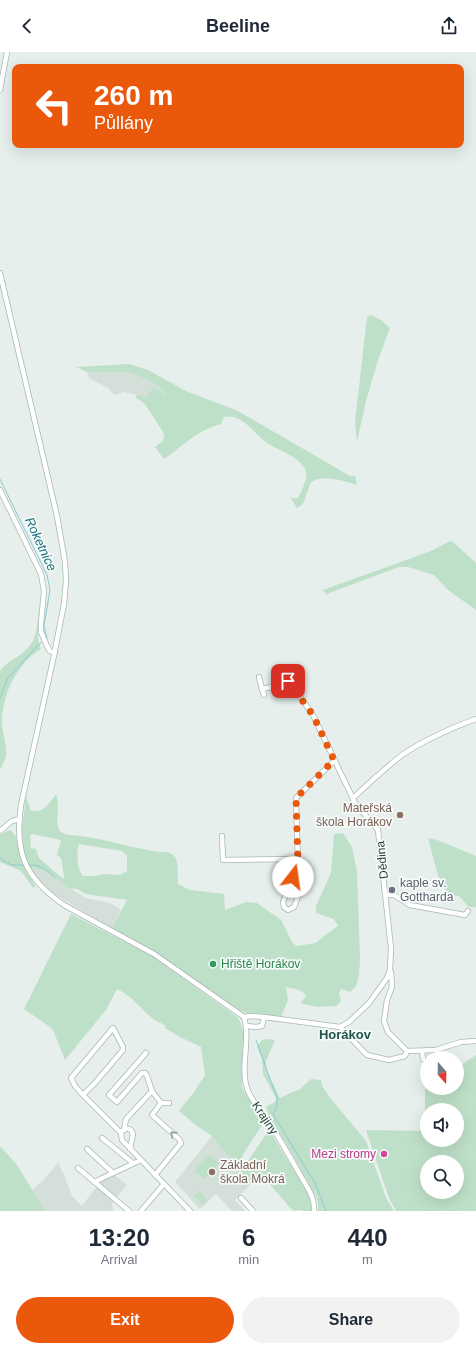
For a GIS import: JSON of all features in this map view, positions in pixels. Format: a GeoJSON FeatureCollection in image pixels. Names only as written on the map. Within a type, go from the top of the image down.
{"type":"FeatureCollection","features":[{"type":"Feature","properties":{"kind":"street"},"geometry":{"type":"LineString","coordinates":[[0,87],[7,52]]}},
{"type":"Feature","properties":{"kind":"street"},"geometry":{"type":"LineString","coordinates":[[0,273],[63,547],[66,586],[63,613],[55,653],[23,794],[20,819],[20,842],[26,866],[41,887],[64,905],[154,954],[244,1018],[252,1016],[264,1017],[340,1027],[367,1055],[389,1060],[405,1056],[407,1052],[420,1051]]}},
{"type":"Feature","properties":{"kind":"street"},"geometry":{"type":"LineString","coordinates":[[0,490],[43,578],[44,591],[41,626],[45,644],[55,653]]}},
{"type":"Feature","properties":{"kind":"street"},"geometry":{"type":"LineString","coordinates":[[259,677],[264,695]]}},
{"type":"Feature","properties":{"kind":"street","name":"Dědina"},"geometry":{"type":"LineString","coordinates":[[262,689],[289,682],[313,715],[355,803],[378,830],[391,948],[390,970],[387,978],[369,1003],[349,1022],[340,1027]]}},
{"type":"Feature","properties":{"kind":"street"},"geometry":{"type":"LineString","coordinates":[[353,798],[397,759],[412,749],[476,719]]}},
{"type":"Feature","properties":{"kind":"street"},"geometry":{"type":"LineString","coordinates":[[298,864],[304,866],[308,872],[294,907],[290,910],[286,909],[283,902],[298,864],[296,798],[334,760]]}},
{"type":"Feature","properties":{"kind":"street"},"geometry":{"type":"LineString","coordinates":[[0,831],[12,820],[20,819]]}},
{"type":"Feature","properties":{"kind":"street"},"geometry":{"type":"LineString","coordinates":[[222,836],[223,860],[298,859]]}},
{"type":"Feature","properties":{"kind":"street"},"geometry":{"type":"LineString","coordinates":[[386,895],[394,895],[410,905],[465,914],[468,911]]}},
{"type":"Feature","properties":{"kind":"street"},"geometry":{"type":"LineString","coordinates":[[390,970],[392,987],[387,1000],[384,1021],[388,1032],[407,1052]]}},
{"type":"Feature","properties":{"kind":"street"},"geometry":{"type":"LineString","coordinates":[[247,1026],[262,1026],[264,1017]]}},
{"type":"Feature","properties":{"kind":"street","name":"Krajiny"},"geometry":{"type":"LineString","coordinates":[[244,1018],[247,1026],[245,1076],[247,1087],[252,1098],[292,1159],[312,1196],[314,1201],[314,1211]]}},
{"type":"Feature","properties":{"kind":"street"},"geometry":{"type":"LineString","coordinates":[[83,1095],[123,1050],[123,1047],[113,1028],[71,1078],[75,1086],[83,1095],[105,1118],[122,1132]]}},
{"type":"Feature","properties":{"kind":"street"},"geometry":{"type":"LineString","coordinates":[[422,1051],[436,1050],[461,1042],[476,1041]]}},
{"type":"Feature","properties":{"kind":"street"},"geometry":{"type":"LineString","coordinates":[[142,1073],[117,1102],[109,1095],[146,1053]]}},
{"type":"Feature","properties":{"kind":"street"},"geometry":{"type":"LineString","coordinates":[[136,1064],[142,1073],[145,1073],[147,1076],[152,1091],[161,1102],[169,1103]]}},
{"type":"Feature","properties":{"kind":"street"},"geometry":{"type":"LineString","coordinates":[[152,1091],[126,1119],[121,1138],[190,1211]]}},
{"type":"Feature","properties":{"kind":"street"},"geometry":{"type":"LineString","coordinates":[[155,1175],[181,1143],[152,1115],[161,1102]]}},
{"type":"Feature","properties":{"kind":"street"},"geometry":{"type":"LineString","coordinates":[[122,1132],[129,1128],[132,1132],[130,1149]]}},
{"type":"Feature","properties":{"kind":"street"},"geometry":{"type":"LineString","coordinates":[[102,1138],[133,1163]]}},
{"type":"Feature","properties":{"kind":"street"},"geometry":{"type":"LineString","coordinates":[[87,1149],[113,1173]]}},
{"type":"Feature","properties":{"kind":"street"},"geometry":{"type":"LineString","coordinates":[[94,1182],[141,1160]]}},
{"type":"Feature","properties":{"kind":"street"},"geometry":{"type":"LineString","coordinates":[[78,1168],[130,1211]]}},
{"type":"Feature","properties":{"kind":"street"},"geometry":{"type":"LineString","coordinates":[[141,1211],[164,1184]]}},
{"type":"Feature","properties":{"kind":"street"},"geometry":{"type":"LineString","coordinates":[[241,1198],[253,1211]]}},
{"type":"Feature","properties":{"kind":"shaded area"},"geometry":{"type":"Polygon","coordinates":[[[87,372],[130,373],[151,381],[166,393],[146,397],[124,392],[114,395],[108,388],[89,378],[87,372]]]}},
{"type":"Feature","properties":{"kind":"shaded area"},"geometry":{"type":"Polygon","coordinates":[[[30,868],[39,869],[57,878],[66,886],[86,898],[110,903],[119,908],[120,911],[112,928],[52,893],[41,884],[30,868]]]}},
{"type":"Feature","properties":{"kind":"shaded area","name":"Základní škola Mokrá"},"geometry":{"type":"Polygon","coordinates":[[[212,1136],[250,1185],[235,1200],[245,1211],[232,1211],[216,1194],[200,1209],[175,1182],[212,1136]]]}},
{"type":"Feature","properties":{"kind":"shaded area"},"geometry":{"type":"Polygon","coordinates":[[[58,1163],[72,1196],[82,1206],[103,1178],[113,1174],[127,1185],[112,1203],[113,1211],[45,1211],[32,1190],[43,1181],[58,1163]]]}},
{"type":"Feature","properties":{"kind":"green space"},"geometry":{"type":"Polygon","coordinates":[[[371,315],[381,320],[390,328],[378,360],[366,401],[357,442],[355,422],[367,317],[371,315]]]}},
{"type":"Feature","properties":{"kind":"green space"},"geometry":{"type":"Polygon","coordinates":[[[129,364],[148,370],[186,391],[238,411],[350,476],[355,476],[357,485],[328,478],[316,480],[311,482],[303,504],[297,508],[290,497],[298,498],[306,476],[305,469],[293,457],[267,443],[243,421],[232,416],[224,417],[221,424],[197,434],[164,459],[155,447],[161,443],[164,437],[163,432],[145,404],[135,397],[138,395],[146,397],[153,388],[166,393],[151,381],[130,373],[87,372],[76,367],[129,364]]]}},
{"type":"Feature","properties":{"kind":"green space"},"geometry":{"type":"Polygon","coordinates":[[[450,541],[476,563],[476,610],[448,590],[434,575],[408,567],[399,567],[326,595],[323,590],[431,551],[450,541]]]}},
{"type":"Feature","properties":{"kind":"green space"},"geometry":{"type":"Polygon","coordinates":[[[39,609],[38,640],[41,649],[32,655],[18,671],[12,681],[5,701],[2,722],[6,756],[0,770],[0,671],[29,647],[35,636],[39,609]]]}},
{"type":"Feature","properties":{"kind":"green space"},"geometry":{"type":"Polygon","coordinates":[[[56,795],[58,804],[58,828],[62,833],[99,839],[155,852],[171,853],[177,861],[178,884],[190,890],[224,894],[225,910],[246,902],[257,903],[281,920],[292,942],[296,946],[316,943],[338,926],[334,919],[316,913],[316,906],[331,873],[334,834],[343,833],[352,847],[357,872],[360,960],[359,975],[356,986],[350,992],[341,989],[339,993],[341,1001],[336,1006],[317,1007],[300,1003],[306,997],[305,994],[298,990],[286,987],[288,1000],[281,1017],[249,1014],[234,1008],[164,958],[112,928],[127,900],[86,894],[77,889],[69,888],[57,878],[39,869],[30,868],[26,871],[35,885],[34,889],[21,871],[0,862],[0,835],[9,830],[12,831],[16,837],[19,849],[23,848],[22,829],[26,796],[31,811],[36,811],[44,809],[56,795]],[[32,834],[30,836],[31,848],[36,849],[39,858],[63,879],[64,876],[61,858],[57,855],[61,840],[32,834]],[[79,844],[79,869],[83,876],[104,874],[120,875],[127,871],[127,856],[122,851],[79,844]]]}},
{"type":"Feature","properties":{"kind":"green space"},"geometry":{"type":"Polygon","coordinates":[[[428,838],[437,840],[476,856],[476,907],[469,907],[459,896],[448,895],[438,876],[428,838]]]}},
{"type":"Feature","properties":{"kind":"green space"},"geometry":{"type":"Polygon","coordinates":[[[71,914],[152,956],[237,1017],[240,1021],[243,1032],[242,1088],[264,1122],[242,1156],[245,1165],[269,1130],[310,1196],[312,1211],[293,1211],[261,1174],[250,1185],[212,1136],[179,1111],[205,1075],[201,1047],[165,1028],[166,1026],[154,1019],[122,992],[117,989],[106,1010],[65,1060],[53,1030],[24,1009],[71,914]]]}},
{"type":"Feature","properties":{"kind":"green space"},"geometry":{"type":"Polygon","coordinates":[[[262,1040],[275,1040],[266,1061],[266,1070],[280,1098],[299,1090],[311,1079],[321,1080],[322,1086],[331,1099],[366,1141],[386,1198],[394,1211],[318,1211],[316,1196],[288,1147],[268,1116],[266,1107],[275,1102],[276,1098],[263,1074],[262,1059],[257,1046],[262,1040]]]}},
{"type":"Feature","properties":{"kind":"green space"},"geometry":{"type":"Polygon","coordinates":[[[476,1055],[476,1211],[396,1211],[389,1198],[366,1130],[420,1131],[420,1147],[464,1147],[464,1103],[425,1103],[425,1095],[464,1095],[464,1063],[476,1055]]]}},
{"type":"Feature","properties":{"kind":"green space"},"geometry":{"type":"Polygon","coordinates":[[[0,1146],[17,1165],[45,1211],[0,1211],[0,1146]]]}},
{"type":"Feature","properties":{"kind":"green space"},"geometry":{"type":"Polygon","coordinates":[[[208,1154],[219,1163],[205,1179],[194,1171],[208,1154]]]}},
{"type":"Feature","properties":{"kind":"green space"},"geometry":{"type":"Polygon","coordinates":[[[199,1191],[207,1200],[202,1204],[194,1196],[199,1191]]]}},
{"type":"Feature","properties":{"kind":"waterway","name":"Roketnice"},"geometry":{"type":"LineString","coordinates":[[0,479],[47,575],[50,590],[44,626],[47,639]]}},
{"type":"Feature","properties":{"kind":"waterway","name":"Roketnice"},"geometry":{"type":"LineString","coordinates":[[0,698],[8,678],[42,642]]}},
{"type":"Feature","properties":{"kind":"waterway"},"geometry":{"type":"LineString","coordinates":[[0,858],[11,865],[25,865]]}},
{"type":"Feature","properties":{"kind":"waterway"},"geometry":{"type":"LineString","coordinates":[[28,865],[43,868],[55,878]]}},
{"type":"Feature","properties":{"kind":"waterway"},"geometry":{"type":"LineString","coordinates":[[256,1040],[277,1098],[277,1107],[273,1114],[316,1185],[326,1211]]}},
{"type":"Feature","properties":{"kind":"place","name":"Mateřská škola Horákov"},"geometry":{"type":"Point","coordinates":[400,815]}},
{"type":"Feature","properties":{"kind":"place","name":"kaple sv. Gottharda"},"geometry":{"type":"Point","coordinates":[392,890]}},
{"type":"Feature","properties":{"kind":"place","name":"Hřiště Horákov"},"geometry":{"type":"Point","coordinates":[213,964]}},
{"type":"Feature","properties":{"kind":"place","name":"Mezi stromy"},"geometry":{"type":"Point","coordinates":[384,1154]}},
{"type":"Feature","properties":{"kind":"place","name":"Základní škola Mokrá"},"geometry":{"type":"Point","coordinates":[212,1172]}},
{"type":"Feature","properties":{"kind":"district","name":"Horákov"},"geometry":{"type":"Point","coordinates":[345,1034]}},
{"type":"Feature","properties":{"kind":"route"},"geometry":{"type":"LineString","coordinates":[[288,681],[313,715],[334,760],[296,798],[298,864],[293,877]]}}]}
